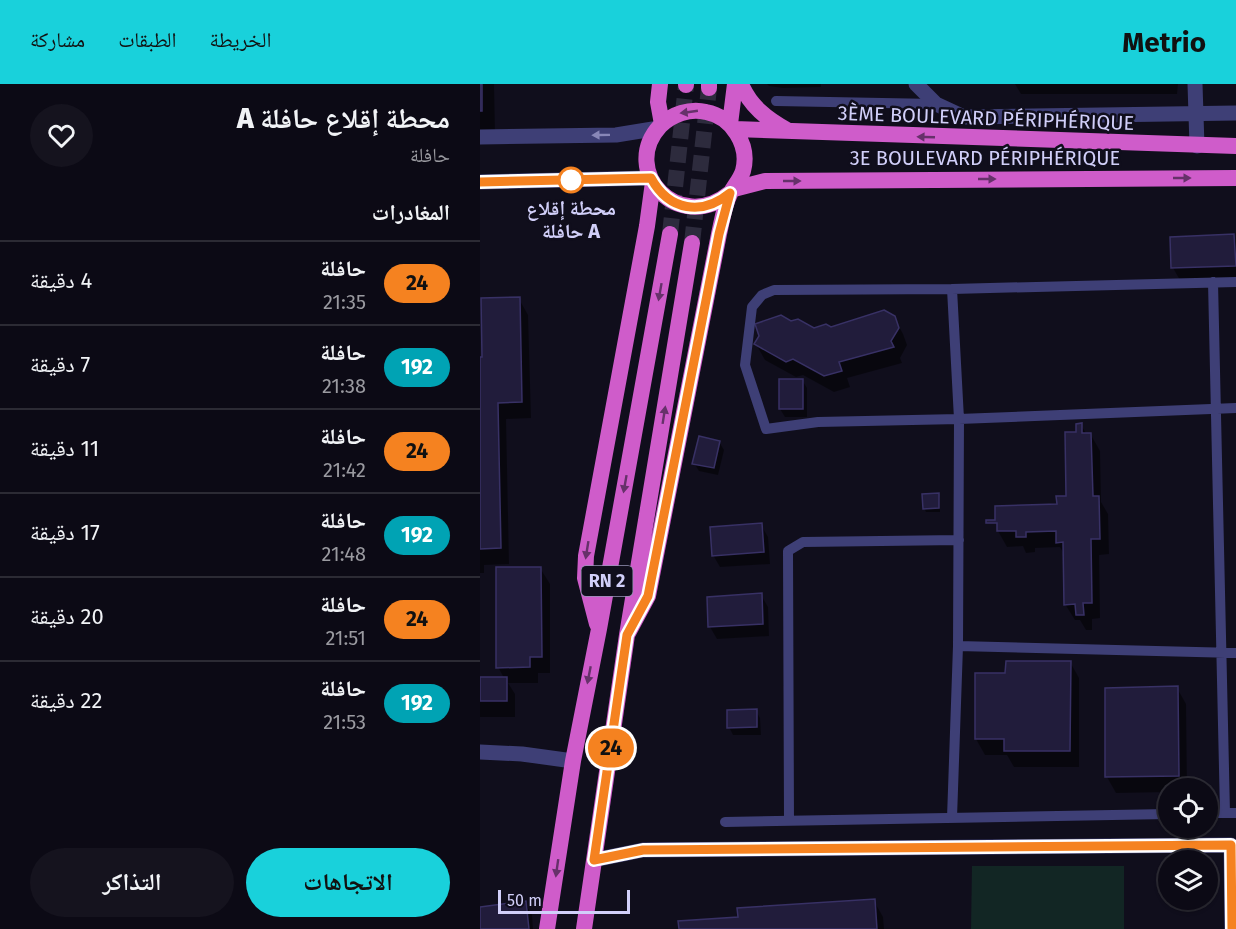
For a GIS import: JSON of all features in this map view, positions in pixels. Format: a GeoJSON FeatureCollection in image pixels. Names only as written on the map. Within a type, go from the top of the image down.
{"type":"FeatureCollection","features":[{"type":"Feature","properties":{"kind":"highway"},"geometry":{"type":"LineString","coordinates":[[660,84],[658,102],[661,126]]}},
{"type":"Feature","properties":{"kind":"highway"},"geometry":{"type":"LineString","coordinates":[[732,127],[735,84]]}},
{"type":"Feature","properties":{"kind":"highway"},"geometry":{"type":"LineString","coordinates":[[741,84],[757,109],[772,122],[791,132]]}},
{"type":"Feature","properties":{"kind":"highway"},"geometry":{"type":"LineString","coordinates":[[599,629],[585,578],[586,556],[647,226],[652,180],[647,156],[651,141],[661,126],[678,114],[696,111],[715,114],[732,127],[742,145],[744,163],[739,181],[732,191],[719,234],[648,596],[627,635]]}},
{"type":"Feature","properties":{"kind":"highway","name":"3ÈME BOULEVARD PÉRIPHÉRIQUE"},"geometry":{"type":"LineString","coordinates":[[732,127],[791,132],[1236,146]]}},
{"type":"Feature","properties":{"kind":"highway","name":"3E BOULEVARD PÉRIPHÉRIQUE"},"geometry":{"type":"LineString","coordinates":[[732,191],[765,181],[1236,178]]}},
{"type":"Feature","properties":{"kind":"highway"},"geometry":{"type":"LineString","coordinates":[[652,180],[668,199],[689,207],[711,205],[732,191]]}},
{"type":"Feature","properties":{"kind":"highway"},"geometry":{"type":"LineString","coordinates":[[719,234],[732,208],[747,193],[765,181]]}},
{"type":"Feature","properties":{"kind":"highway","name":"RN 2"},"geometry":{"type":"LineString","coordinates":[[548,929],[573,760],[599,629],[670,234]]}},
{"type":"Feature","properties":{"kind":"highway","name":"RN 2"},"geometry":{"type":"LineString","coordinates":[[584,929],[627,635],[692,243]]}},
{"type":"Feature","properties":{"kind":"street"},"geometry":{"type":"LineString","coordinates":[[916,84],[936,104],[964,117],[1236,113]]}},
{"type":"Feature","properties":{"kind":"street"},"geometry":{"type":"LineString","coordinates":[[1195,84],[1197,146]]}},
{"type":"Feature","properties":{"kind":"street"},"geometry":{"type":"LineString","coordinates":[[480,137],[616,135],[661,126]]}},
{"type":"Feature","properties":{"kind":"street"},"geometry":{"type":"LineString","coordinates":[[480,182],[652,180]]}},
{"type":"Feature","properties":{"kind":"street"},"geometry":{"type":"LineString","coordinates":[[480,752],[573,760]]}},
{"type":"Feature","properties":{"kind":"street"},"geometry":{"type":"LineString","coordinates":[[594,860],[643,850],[1231,845],[1232,929]]}},
{"type":"Feature","properties":{"kind":"lane"},"geometry":{"type":"LineString","coordinates":[[776,101],[936,104]]}},
{"type":"Feature","properties":{"kind":"lane"},"geometry":{"type":"LineString","coordinates":[[1213,282],[1222,652],[1230,813]]}},
{"type":"Feature","properties":{"kind":"lane"},"geometry":{"type":"LineString","coordinates":[[1236,282],[952,289],[774,290],[762,295],[752,307],[745,364],[766,429],[818,422],[1236,408]]}},
{"type":"Feature","properties":{"kind":"lane"},"geometry":{"type":"LineString","coordinates":[[952,289],[959,419],[958,646],[952,818]]}},
{"type":"Feature","properties":{"kind":"lane"},"geometry":{"type":"LineString","coordinates":[[789,821],[788,551],[803,543],[959,540]]}},
{"type":"Feature","properties":{"kind":"lane"},"geometry":{"type":"LineString","coordinates":[[958,646],[1236,653]]}},
{"type":"Feature","properties":{"kind":"lane"},"geometry":{"type":"LineString","coordinates":[[725,822],[1158,814]]}},
{"type":"Feature","properties":{"kind":"green space"},"geometry":{"type":"Polygon","coordinates":[[[972,866],[1124,866],[1124,929],[971,929],[972,866]]]}},
{"type":"Feature","properties":{"kind":"building"},"geometry":{"type":"Polygon","coordinates":[[[480,84],[482,84],[482,111],[480,111],[480,84]]]}},
{"type":"Feature","properties":{"kind":"building"},"geometry":{"type":"Polygon","coordinates":[[[1234,234],[1236,266],[1171,268],[1170,237],[1234,234]]]}},
{"type":"Feature","properties":{"kind":"building"},"geometry":{"type":"Polygon","coordinates":[[[520,297],[522,402],[498,403],[501,548],[480,549],[481,298],[520,297]]]}},
{"type":"Feature","properties":{"kind":"building"},"geometry":{"type":"Polygon","coordinates":[[[884,310],[895,316],[899,328],[891,341],[894,347],[839,362],[842,371],[824,376],[793,359],[786,362],[754,344],[759,336],[755,324],[781,315],[791,321],[798,319],[814,328],[826,324],[831,327],[884,310]]]}},
{"type":"Feature","properties":{"kind":"building"},"geometry":{"type":"Polygon","coordinates":[[[779,379],[803,379],[803,409],[779,409],[779,379]]]}},
{"type":"Feature","properties":{"kind":"building"},"geometry":{"type":"Polygon","coordinates":[[[1082,423],[1082,433],[1091,433],[1093,496],[1099,496],[1100,539],[1091,539],[1092,603],[1083,603],[1084,615],[1076,615],[1075,604],[1064,605],[1063,542],[1056,543],[1056,531],[1026,532],[1026,537],[1016,537],[1016,531],[997,531],[997,523],[986,523],[986,520],[995,520],[995,506],[1057,504],[1056,496],[1066,496],[1065,432],[1076,432],[1076,424],[1082,423]]]}},
{"type":"Feature","properties":{"kind":"building"},"geometry":{"type":"Polygon","coordinates":[[[699,436],[720,441],[714,468],[692,464],[699,436]]]}},
{"type":"Feature","properties":{"kind":"building"},"geometry":{"type":"Polygon","coordinates":[[[939,493],[939,508],[923,509],[922,494],[939,493]]]}},
{"type":"Feature","properties":{"kind":"building"},"geometry":{"type":"Polygon","coordinates":[[[762,523],[764,552],[712,556],[710,527],[762,523]]]}},
{"type":"Feature","properties":{"kind":"building"},"geometry":{"type":"Polygon","coordinates":[[[496,567],[541,567],[542,657],[530,657],[530,667],[496,668],[496,567]]]}},
{"type":"Feature","properties":{"kind":"building"},"geometry":{"type":"Polygon","coordinates":[[[762,593],[763,624],[708,627],[707,597],[762,593]]]}},
{"type":"Feature","properties":{"kind":"building"},"geometry":{"type":"Polygon","coordinates":[[[1006,661],[1071,661],[1070,751],[1004,751],[1004,739],[975,739],[975,673],[1005,673],[1006,661]]]}},
{"type":"Feature","properties":{"kind":"building"},"geometry":{"type":"Polygon","coordinates":[[[480,677],[507,677],[507,701],[480,701],[480,677]]]}},
{"type":"Feature","properties":{"kind":"building"},"geometry":{"type":"Polygon","coordinates":[[[1178,686],[1179,776],[1105,777],[1105,688],[1178,686]]]}},
{"type":"Feature","properties":{"kind":"building"},"geometry":{"type":"Polygon","coordinates":[[[757,709],[757,727],[727,728],[727,710],[757,709]]]}},
{"type":"Feature","properties":{"kind":"building"},"geometry":{"type":"Polygon","coordinates":[[[875,899],[877,929],[679,929],[678,921],[738,917],[737,908],[875,899]]]}},
{"type":"Feature","properties":{"kind":"building"},"geometry":{"type":"Polygon","coordinates":[[[526,901],[529,929],[480,929],[480,907],[526,901]]]}},
{"type":"Feature","properties":{"kind":"tunnel"},"geometry":{"type":"LineString","coordinates":[[670,234],[686,85]]}},
{"type":"Feature","properties":{"kind":"tunnel"},"geometry":{"type":"LineString","coordinates":[[692,243],[709,88]]}},
{"type":"Feature","properties":{"kind":"bus line","name":"24"},"geometry":{"type":"LineString","coordinates":[[480,182],[651,178],[659,192],[668,199],[689,207],[711,205],[730,193],[719,234],[654,571],[648,596],[627,635],[594,860],[643,850],[1231,845],[1232,929]]}},
{"type":"Feature","properties":{"kind":"place","name":"محطة إقلاع حافلة A"},"geometry":{"type":"Point","coordinates":[571,180]}}]}
